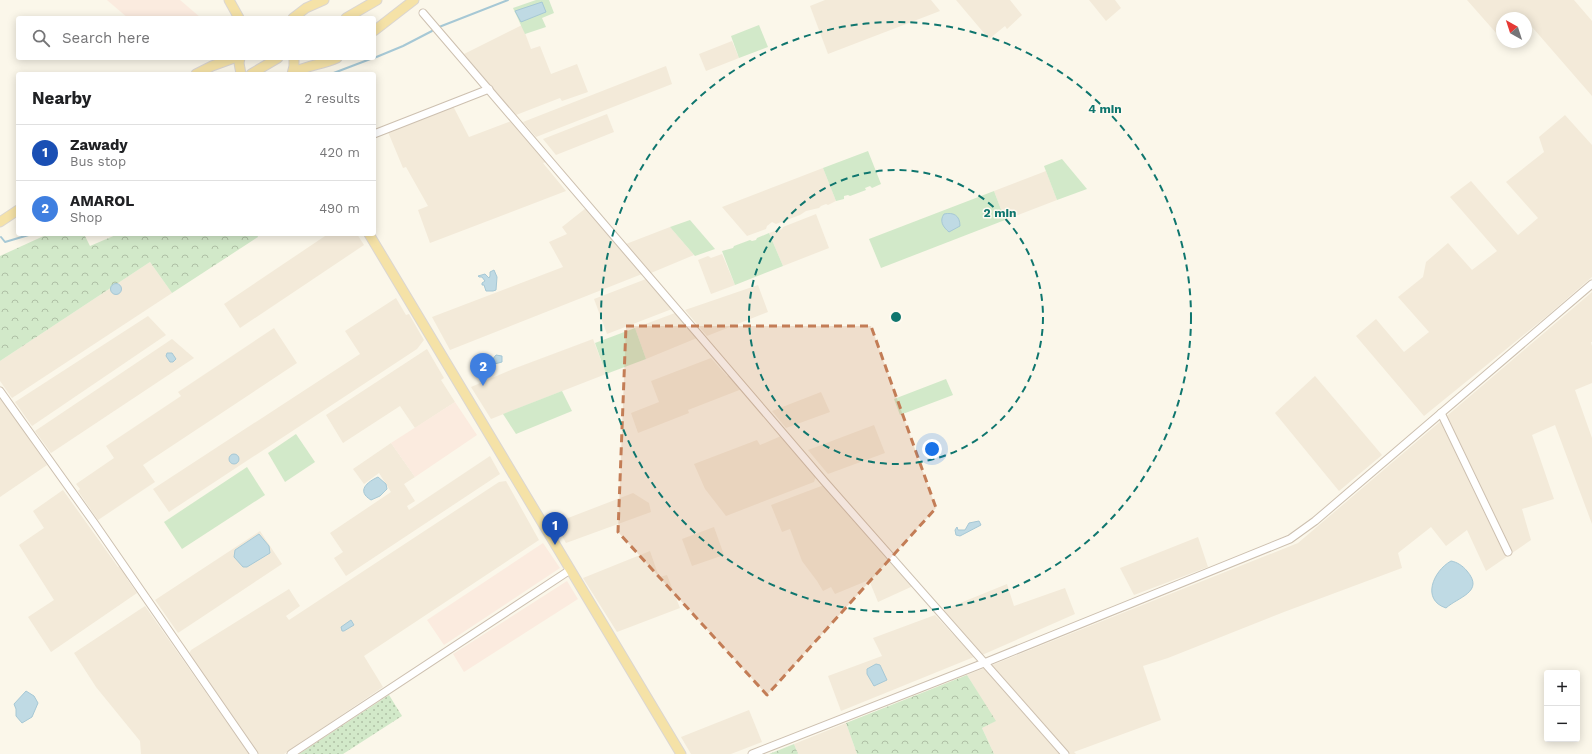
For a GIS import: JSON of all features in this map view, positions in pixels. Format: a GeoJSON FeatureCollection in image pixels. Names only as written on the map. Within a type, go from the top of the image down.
{"type":"FeatureCollection","features":[{"type":"Feature","properties":{"kind":"main road"},"geometry":{"type":"LineString","coordinates":[[229,0],[238,16]]}},
{"type":"Feature","properties":{"kind":"main road"},"geometry":{"type":"LineString","coordinates":[[296,16],[306,8],[324,0]]}},
{"type":"Feature","properties":{"kind":"main road"},"geometry":{"type":"LineString","coordinates":[[349,16],[377,0]]}},
{"type":"Feature","properties":{"kind":"main road"},"geometry":{"type":"LineString","coordinates":[[376,29],[414,0]]}},
{"type":"Feature","properties":{"kind":"main road"},"geometry":{"type":"LineString","coordinates":[[200,72],[228,60]]}},
{"type":"Feature","properties":{"kind":"main road"},"geometry":{"type":"LineString","coordinates":[[240,60],[241,72]]}},
{"type":"Feature","properties":{"kind":"main road"},"geometry":{"type":"LineString","coordinates":[[254,72],[274,60]]}},
{"type":"Feature","properties":{"kind":"main road"},"geometry":{"type":"LineString","coordinates":[[292,72],[294,60]]}},
{"type":"Feature","properties":{"kind":"main road"},"geometry":{"type":"LineString","coordinates":[[294,72],[332,60]]}},
{"type":"Feature","properties":{"kind":"main road"},"geometry":{"type":"LineString","coordinates":[[0,222],[16,211]]}},
{"type":"Feature","properties":{"kind":"main road"},"geometry":{"type":"LineString","coordinates":[[370,236],[681,754]]}},
{"type":"Feature","properties":{"kind":"street"},"geometry":{"type":"LineString","coordinates":[[423,13],[691,327],[1065,754]]}},
{"type":"Feature","properties":{"kind":"street"},"geometry":{"type":"LineString","coordinates":[[376,133],[489,89]]}},
{"type":"Feature","properties":{"kind":"street"},"geometry":{"type":"LineString","coordinates":[[752,754],[984,663],[1290,539],[1306,528],[1592,284]]}},
{"type":"Feature","properties":{"kind":"street"},"geometry":{"type":"LineString","coordinates":[[0,390],[95,524],[254,754]]}},
{"type":"Feature","properties":{"kind":"street"},"geometry":{"type":"LineString","coordinates":[[1441,413],[1508,552]]}},
{"type":"Feature","properties":{"kind":"street"},"geometry":{"type":"LineString","coordinates":[[291,754],[570,570]]}},
{"type":"Feature","properties":{"kind":"highlighted area"},"geometry":{"type":"Polygon","coordinates":[[[626,326],[871,326],[936,508],[767,695],[618,532],[626,326]]]}},
{"type":"Feature","properties":{"kind":"shaded area"},"geometry":{"type":"Polygon","coordinates":[[[107,0],[180,0],[199,16],[126,16],[107,0]]]}},
{"type":"Feature","properties":{"kind":"shaded area"},"geometry":{"type":"Polygon","coordinates":[[[825,0],[931,0],[940,11],[828,54],[810,6],[825,0]]]}},
{"type":"Feature","properties":{"kind":"shaded area"},"geometry":{"type":"Polygon","coordinates":[[[956,0],[1010,0],[1022,15],[1007,29],[1005,26],[989,39],[956,0]]]}},
{"type":"Feature","properties":{"kind":"shaded area"},"geometry":{"type":"Polygon","coordinates":[[[1089,0],[1115,0],[1121,8],[1106,21],[1089,0]]]}},
{"type":"Feature","properties":{"kind":"shaded area"},"geometry":{"type":"Polygon","coordinates":[[[1467,0],[1574,0],[1592,21],[1592,96],[1532,27],[1532,12],[1496,12],[1496,33],[1467,0]]]}},
{"type":"Feature","properties":{"kind":"shaded area"},"geometry":{"type":"Polygon","coordinates":[[[522,25],[531,49],[540,46],[551,74],[577,64],[588,92],[562,101],[560,98],[516,115],[464,54],[522,25]]]}},
{"type":"Feature","properties":{"kind":"shaded area"},"geometry":{"type":"Polygon","coordinates":[[[732,41],[739,58],[706,71],[699,54],[732,41]]]}},
{"type":"Feature","properties":{"kind":"shaded area"},"geometry":{"type":"Polygon","coordinates":[[[666,66],[672,84],[536,137],[523,122],[666,66]]]}},
{"type":"Feature","properties":{"kind":"shaded area"},"geometry":{"type":"Polygon","coordinates":[[[453,106],[469,137],[511,121],[546,162],[543,163],[566,191],[430,243],[418,210],[428,206],[406,167],[403,168],[388,132],[453,106]]]}},
{"type":"Feature","properties":{"kind":"shaded area"},"geometry":{"type":"Polygon","coordinates":[[[607,114],[614,132],[556,155],[543,139],[607,114]]]}},
{"type":"Feature","properties":{"kind":"shaded area"},"geometry":{"type":"Polygon","coordinates":[[[1565,115],[1592,145],[1592,277],[1547,316],[1424,416],[1356,336],[1376,319],[1404,352],[1429,332],[1398,297],[1423,277],[1426,262],[1448,243],[1472,270],[1497,251],[1450,197],[1471,181],[1518,235],[1538,218],[1506,182],[1544,152],[1539,137],[1565,115]]]}},
{"type":"Feature","properties":{"kind":"shaded area"},"geometry":{"type":"Polygon","coordinates":[[[823,168],[836,201],[819,208],[806,211],[800,215],[776,224],[772,222],[766,229],[747,236],[722,207],[823,168]]]}},
{"type":"Feature","properties":{"kind":"shaded area"},"geometry":{"type":"Polygon","coordinates":[[[1046,171],[1057,200],[1005,220],[994,191],[1046,171]]]}},
{"type":"Feature","properties":{"kind":"shaded area"},"geometry":{"type":"Polygon","coordinates":[[[586,208],[642,274],[450,350],[432,317],[563,267],[549,242],[567,234],[562,227],[586,208]]]}},
{"type":"Feature","properties":{"kind":"shaded area"},"geometry":{"type":"Polygon","coordinates":[[[816,214],[829,248],[783,266],[769,233],[778,231],[783,227],[816,214]]]}},
{"type":"Feature","properties":{"kind":"shaded area"},"geometry":{"type":"Polygon","coordinates":[[[670,227],[694,255],[651,273],[626,244],[670,227]]]}},
{"type":"Feature","properties":{"kind":"shaded area"},"geometry":{"type":"Polygon","coordinates":[[[325,236],[358,236],[364,245],[240,328],[224,304],[325,236]]]}},
{"type":"Feature","properties":{"kind":"shaded area"},"geometry":{"type":"Polygon","coordinates":[[[722,254],[735,285],[711,294],[698,260],[708,256],[711,258],[722,254]]]}},
{"type":"Feature","properties":{"kind":"shaded area"},"geometry":{"type":"Polygon","coordinates":[[[150,262],[172,293],[12,398],[0,381],[0,361],[150,262]]]}},
{"type":"Feature","properties":{"kind":"shaded area"},"geometry":{"type":"Polygon","coordinates":[[[646,279],[672,309],[607,334],[594,299],[646,279]]]}},
{"type":"Feature","properties":{"kind":"shaded area"},"geometry":{"type":"Polygon","coordinates":[[[758,285],[768,312],[707,336],[685,310],[758,285]]]}},
{"type":"Feature","properties":{"kind":"shaded area"},"geometry":{"type":"Polygon","coordinates":[[[1592,292],[1592,383],[1575,390],[1592,438],[1592,524],[1555,425],[1532,435],[1554,499],[1522,509],[1531,540],[1486,571],[1467,530],[1446,546],[1431,527],[1398,553],[1402,568],[1284,612],[1168,658],[1143,666],[1161,720],[1074,752],[1076,754],[994,754],[982,728],[995,721],[967,675],[1298,543],[1592,292]]]}},
{"type":"Feature","properties":{"kind":"shaded area"},"geometry":{"type":"Polygon","coordinates":[[[396,298],[406,315],[409,314],[424,340],[417,349],[169,512],[153,489],[360,354],[345,331],[396,298]]]}},
{"type":"Feature","properties":{"kind":"shaded area"},"geometry":{"type":"Polygon","coordinates":[[[675,313],[697,338],[646,359],[635,328],[675,313]]]}},
{"type":"Feature","properties":{"kind":"shaded area"},"geometry":{"type":"Polygon","coordinates":[[[148,316],[166,335],[32,426],[15,402],[148,316]]]}},
{"type":"Feature","properties":{"kind":"shaded area"},"geometry":{"type":"Polygon","coordinates":[[[274,328],[297,363],[143,465],[155,482],[98,520],[78,491],[80,489],[76,484],[114,458],[106,446],[181,396],[178,392],[274,328]]]}},
{"type":"Feature","properties":{"kind":"shaded area"},"geometry":{"type":"Polygon","coordinates":[[[172,339],[194,358],[51,453],[35,431],[172,339]]]}},
{"type":"Feature","properties":{"kind":"shaded area"},"geometry":{"type":"Polygon","coordinates":[[[593,339],[606,374],[491,419],[471,387],[513,369],[593,339]]]}},
{"type":"Feature","properties":{"kind":"shaded area"},"geometry":{"type":"Polygon","coordinates":[[[427,349],[444,378],[441,380],[455,402],[415,428],[400,406],[343,443],[326,415],[427,349]]]}},
{"type":"Feature","properties":{"kind":"shaded area"},"geometry":{"type":"Polygon","coordinates":[[[711,358],[727,376],[730,375],[742,389],[688,410],[689,413],[638,433],[631,413],[659,402],[651,381],[711,358]]]}},
{"type":"Feature","properties":{"kind":"shaded area"},"geometry":{"type":"Polygon","coordinates":[[[1315,376],[1382,455],[1339,491],[1275,413],[1315,376]]]}},
{"type":"Feature","properties":{"kind":"shaded area"},"geometry":{"type":"Polygon","coordinates":[[[821,392],[830,412],[786,428],[772,411],[821,392]]]}},
{"type":"Feature","properties":{"kind":"shaded area"},"geometry":{"type":"Polygon","coordinates":[[[0,396],[47,465],[0,497],[0,396]]]}},
{"type":"Feature","properties":{"kind":"shaded area"},"geometry":{"type":"Polygon","coordinates":[[[455,402],[477,435],[415,477],[391,443],[455,402]]]}},
{"type":"Feature","properties":{"kind":"shaded area"},"geometry":{"type":"Polygon","coordinates":[[[874,425],[885,453],[828,474],[808,450],[874,425]]]}},
{"type":"Feature","properties":{"kind":"shaded area"},"geometry":{"type":"Polygon","coordinates":[[[781,436],[816,476],[814,482],[726,516],[705,489],[694,464],[757,440],[760,445],[781,436]]]}},
{"type":"Feature","properties":{"kind":"shaded area"},"geometry":{"type":"Polygon","coordinates":[[[391,443],[415,477],[404,484],[415,501],[407,506],[409,510],[490,456],[500,474],[346,576],[334,558],[343,552],[330,533],[391,492],[379,473],[364,484],[353,469],[391,443]]]}},
{"type":"Feature","properties":{"kind":"shaded area"},"geometry":{"type":"Polygon","coordinates":[[[506,481],[539,540],[364,656],[383,687],[284,754],[258,754],[189,654],[191,650],[289,589],[300,606],[286,616],[289,620],[499,482],[506,481]]]}},
{"type":"Feature","properties":{"kind":"shaded area"},"geometry":{"type":"Polygon","coordinates":[[[824,485],[913,586],[878,602],[869,580],[835,594],[831,587],[823,591],[802,561],[790,529],[782,532],[771,505],[824,485]]]}},
{"type":"Feature","properties":{"kind":"shaded area"},"geometry":{"type":"Polygon","coordinates":[[[63,490],[118,567],[120,566],[128,577],[127,579],[137,593],[51,652],[28,617],[54,600],[19,545],[44,528],[33,511],[63,490]]]}},
{"type":"Feature","properties":{"kind":"shaded area"},"geometry":{"type":"Polygon","coordinates":[[[633,493],[649,503],[651,512],[566,543],[555,523],[633,493]]]}},
{"type":"Feature","properties":{"kind":"shaded area"},"geometry":{"type":"Polygon","coordinates":[[[714,527],[724,555],[692,566],[682,539],[714,527]]]}},
{"type":"Feature","properties":{"kind":"shaded area"},"geometry":{"type":"Polygon","coordinates":[[[260,531],[282,564],[178,633],[155,600],[260,531]]]}},
{"type":"Feature","properties":{"kind":"shaded area"},"geometry":{"type":"Polygon","coordinates":[[[1198,537],[1208,567],[1134,595],[1120,568],[1198,537]]]}},
{"type":"Feature","properties":{"kind":"shaded area"},"geometry":{"type":"Polygon","coordinates":[[[543,543],[560,568],[444,645],[427,620],[543,543]]]}},
{"type":"Feature","properties":{"kind":"shaded area"},"geometry":{"type":"Polygon","coordinates":[[[650,551],[659,577],[667,575],[680,608],[617,632],[583,578],[650,551]]]}},
{"type":"Feature","properties":{"kind":"shaded area"},"geometry":{"type":"Polygon","coordinates":[[[567,581],[578,599],[464,672],[453,654],[567,581]]]}},
{"type":"Feature","properties":{"kind":"shaded area"},"geometry":{"type":"Polygon","coordinates":[[[1007,584],[1014,606],[1065,588],[1075,614],[982,655],[943,610],[1007,584]]]}},
{"type":"Feature","properties":{"kind":"shaded area"},"geometry":{"type":"Polygon","coordinates":[[[145,606],[249,754],[141,754],[140,741],[96,687],[74,653],[145,606]]]}},
{"type":"Feature","properties":{"kind":"shaded area"},"geometry":{"type":"Polygon","coordinates":[[[935,615],[974,657],[841,711],[828,676],[882,656],[873,638],[935,615]]]}},
{"type":"Feature","properties":{"kind":"shaded area"},"geometry":{"type":"Polygon","coordinates":[[[749,710],[762,742],[731,754],[691,754],[681,737],[749,710]]]}},
{"type":"Feature","properties":{"kind":"shaded area"},"geometry":{"type":"Polygon","coordinates":[[[846,723],[857,754],[798,754],[794,744],[846,723]]]}},
{"type":"Feature","properties":{"kind":"green space"},"geometry":{"type":"Polygon","coordinates":[[[536,0],[549,0],[554,13],[542,18],[546,27],[525,34],[513,8],[536,0]]]}},
{"type":"Feature","properties":{"kind":"green space"},"geometry":{"type":"Polygon","coordinates":[[[759,25],[768,47],[739,58],[731,36],[759,25]]]}},
{"type":"Feature","properties":{"kind":"green space"},"geometry":{"type":"Polygon","coordinates":[[[868,151],[881,184],[872,188],[870,186],[865,188],[866,190],[850,196],[844,196],[844,199],[836,201],[823,168],[868,151]]]}},
{"type":"Feature","properties":{"kind":"green space"},"geometry":{"type":"Polygon","coordinates":[[[1062,159],[1087,189],[1057,200],[1044,166],[1062,159]]]}},
{"type":"Feature","properties":{"kind":"green space"},"geometry":{"type":"Polygon","coordinates":[[[994,191],[1005,220],[881,268],[869,239],[994,191]]]}},
{"type":"Feature","properties":{"kind":"green space"},"geometry":{"type":"Polygon","coordinates":[[[690,220],[715,249],[695,256],[670,227],[690,220]]]}},
{"type":"Feature","properties":{"kind":"green space"},"geometry":{"type":"Polygon","coordinates":[[[769,233],[783,266],[735,285],[722,251],[733,248],[734,246],[750,240],[756,240],[757,238],[769,233]]]}},
{"type":"Feature","properties":{"kind":"green space"},"geometry":{"type":"Polygon","coordinates":[[[44,236],[85,236],[90,246],[113,236],[258,237],[172,293],[150,262],[0,361],[0,256],[44,236]]]}},
{"type":"Feature","properties":{"kind":"green space"},"geometry":{"type":"Polygon","coordinates":[[[635,328],[646,359],[606,374],[595,343],[635,328]]]}},
{"type":"Feature","properties":{"kind":"green space"},"geometry":{"type":"Polygon","coordinates":[[[946,379],[953,395],[900,415],[894,399],[946,379]]]}},
{"type":"Feature","properties":{"kind":"green space"},"geometry":{"type":"Polygon","coordinates":[[[562,391],[572,411],[516,434],[503,414],[562,391]]]}},
{"type":"Feature","properties":{"kind":"green space"},"geometry":{"type":"Polygon","coordinates":[[[296,434],[315,462],[285,482],[268,453],[296,434]]]}},
{"type":"Feature","properties":{"kind":"green space"},"geometry":{"type":"Polygon","coordinates":[[[247,467],[265,495],[182,549],[164,522],[247,467]]]}},
{"type":"Feature","properties":{"kind":"green space"},"geometry":{"type":"Polygon","coordinates":[[[967,675],[996,721],[982,728],[994,754],[857,754],[846,723],[967,675]]]}},
{"type":"Feature","properties":{"kind":"green space"},"geometry":{"type":"Polygon","coordinates":[[[389,695],[402,716],[343,754],[299,754],[389,695]]]}},
{"type":"Feature","properties":{"kind":"green space"},"geometry":{"type":"Polygon","coordinates":[[[794,744],[798,754],[769,754],[794,744]]]}},
{"type":"Feature","properties":{"kind":"water"},"geometry":{"type":"Polygon","coordinates":[[[542,2],[546,12],[521,22],[515,11],[542,2]]]}},
{"type":"Feature","properties":{"kind":"water"},"geometry":{"type":"Polygon","coordinates":[[[950,213],[955,215],[959,219],[960,226],[949,232],[942,224],[944,214],[950,213]]]}},
{"type":"Feature","properties":{"kind":"water"},"geometry":{"type":"Polygon","coordinates":[[[494,270],[497,277],[496,290],[486,291],[484,285],[482,285],[485,281],[482,277],[478,276],[485,274],[489,278],[490,272],[494,270]]]}},
{"type":"Feature","properties":{"kind":"water"},"geometry":{"type":"Polygon","coordinates":[[[116,283],[120,285],[122,289],[120,293],[116,295],[112,293],[110,289],[112,285],[116,283]]]}},
{"type":"Feature","properties":{"kind":"water"},"geometry":{"type":"Polygon","coordinates":[[[167,353],[172,353],[176,359],[173,362],[170,362],[166,356],[167,353]]]}},
{"type":"Feature","properties":{"kind":"water"},"geometry":{"type":"Polygon","coordinates":[[[496,355],[502,356],[502,362],[491,365],[491,361],[496,355]]]}},
{"type":"Feature","properties":{"kind":"water"},"geometry":{"type":"Polygon","coordinates":[[[234,454],[239,459],[234,464],[229,459],[234,454]]]}},
{"type":"Feature","properties":{"kind":"water"},"geometry":{"type":"Polygon","coordinates":[[[378,477],[386,484],[387,489],[380,496],[371,500],[364,493],[364,490],[370,481],[378,477]]]}},
{"type":"Feature","properties":{"kind":"water"},"geometry":{"type":"Polygon","coordinates":[[[979,521],[981,525],[960,536],[956,535],[955,530],[957,527],[958,530],[965,530],[969,523],[979,521]]]}},
{"type":"Feature","properties":{"kind":"water"},"geometry":{"type":"Polygon","coordinates":[[[259,534],[269,546],[270,553],[247,567],[243,567],[234,557],[235,550],[259,534]]]}},
{"type":"Feature","properties":{"kind":"water"},"geometry":{"type":"Polygon","coordinates":[[[1451,561],[1458,563],[1465,569],[1472,578],[1473,584],[1468,593],[1446,608],[1438,604],[1434,599],[1432,585],[1439,571],[1451,561]]]}},
{"type":"Feature","properties":{"kind":"water"},"geometry":{"type":"Polygon","coordinates":[[[351,620],[354,625],[342,631],[341,627],[351,620]]]}},
{"type":"Feature","properties":{"kind":"water"},"geometry":{"type":"Polygon","coordinates":[[[876,664],[880,665],[887,680],[874,686],[867,674],[867,669],[876,664]]]}},
{"type":"Feature","properties":{"kind":"water"},"geometry":{"type":"Polygon","coordinates":[[[26,691],[34,696],[38,703],[32,717],[22,723],[16,716],[14,704],[26,691]]]}},
{"type":"Feature","properties":{"kind":"waterway"},"geometry":{"type":"LineString","coordinates":[[439,27],[508,0]]}},
{"type":"Feature","properties":{"kind":"waterway"},"geometry":{"type":"LineString","coordinates":[[376,57],[403,46],[432,31]]}},
{"type":"Feature","properties":{"kind":"waterway"},"geometry":{"type":"LineString","coordinates":[[336,72],[368,60]]}},
{"type":"Feature","properties":{"kind":"waterway"},"geometry":{"type":"LineString","coordinates":[[1,237],[5,242],[25,236]]}},
{"type":"Feature","properties":{"kind":"place","name":"AMAROL"},"geometry":{"type":"Point","coordinates":[483,386]}},
{"type":"Feature","properties":{"kind":"place","name":"Zawady"},"geometry":{"type":"Point","coordinates":[555,545]}}]}
